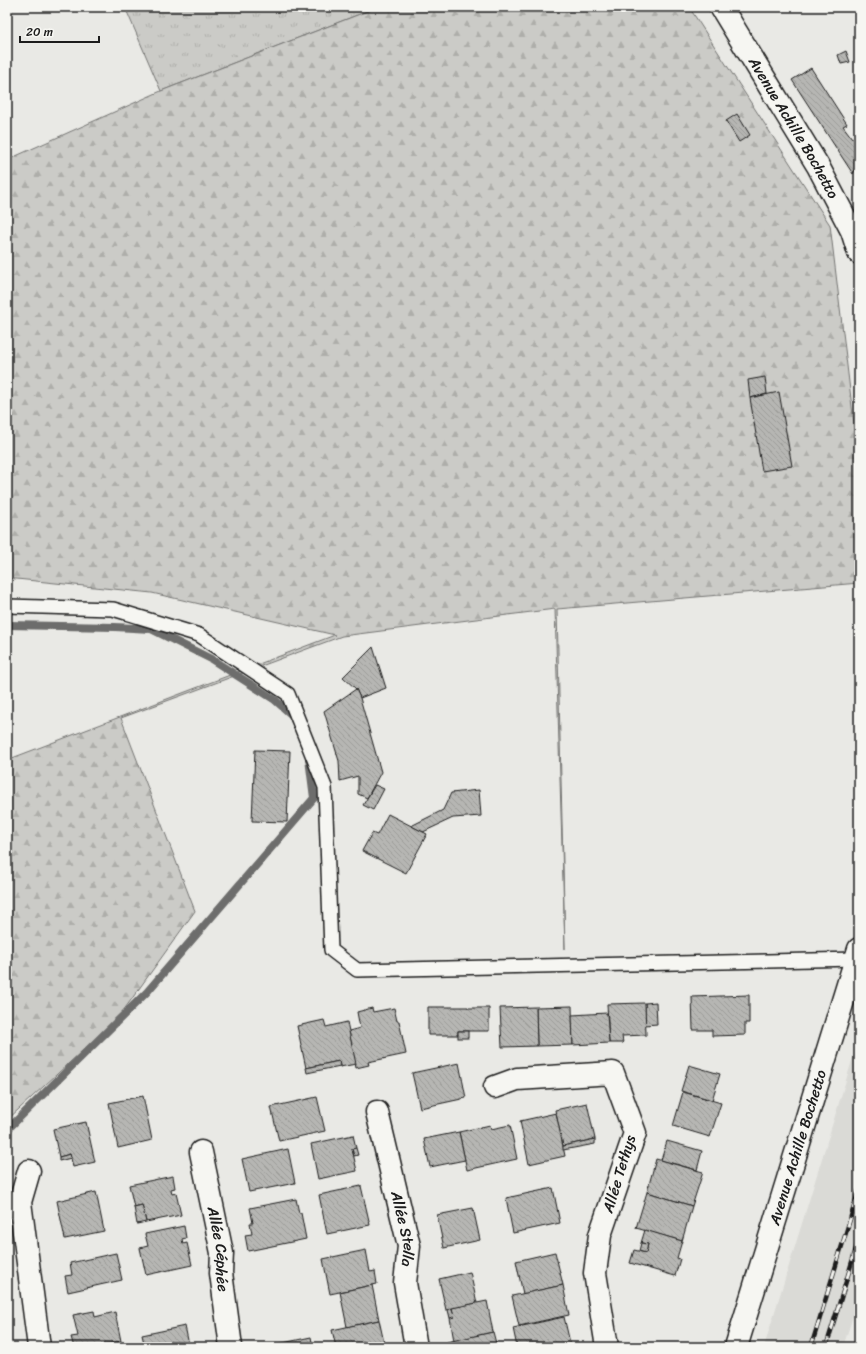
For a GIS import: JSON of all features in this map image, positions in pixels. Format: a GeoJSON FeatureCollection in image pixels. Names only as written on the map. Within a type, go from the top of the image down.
{"type":"FeatureCollection","features":[{"type":"Feature","properties":{"kind":"street","name":"Avenue Achille Bochetto"},"geometry":{"type":"LineString","coordinates":[[721,7],[818,166],[852,231],[859,253]]}},
{"type":"Feature","properties":{"kind":"street","name":"Avenue Achille Bochetto"},"geometry":{"type":"LineString","coordinates":[[736,1347],[858,954]]}},
{"type":"Feature","properties":{"kind":"street","name":"Allée Tethys"},"geometry":{"type":"LineString","coordinates":[[495,1087],[517,1079],[613,1073],[635,1133],[600,1235],[595,1273],[608,1347]]}},
{"type":"Feature","properties":{"kind":"street","name":"Allée Stella"},"geometry":{"type":"LineString","coordinates":[[376,1112],[409,1246],[405,1283],[416,1347]]}},
{"type":"Feature","properties":{"kind":"street","name":"Allée Céphée"},"geometry":{"type":"LineString","coordinates":[[201,1152],[222,1253],[221,1273],[231,1347]]}},
{"type":"Feature","properties":{"kind":"street"},"geometry":{"type":"LineString","coordinates":[[29,1172],[20,1202],[39,1347]]}},
{"type":"Feature","properties":{"kind":"lane"},"geometry":{"type":"LineString","coordinates":[[7,606],[113,609],[199,634],[288,694],[325,787],[331,950],[357,970],[858,954]]}},
{"type":"Feature","properties":{"kind":"shaded area"},"geometry":{"type":"Polygon","coordinates":[[[859,1038],[859,1297],[843,1347],[764,1347],[859,1038]]]}},
{"type":"Feature","properties":{"kind":"green space"},"geometry":{"type":"Polygon","coordinates":[[[125,7],[378,7],[161,91],[125,7]]]}},
{"type":"Feature","properties":{"kind":"green space"},"geometry":{"type":"Polygon","coordinates":[[[378,7],[689,7],[830,225],[859,465],[859,583],[557,609],[565,949],[555,609],[342,636],[121,718],[195,911],[118,1018],[7,1120],[7,760],[335,635],[152,593],[7,578],[7,160],[161,91],[378,7]]]}},
{"type":"Feature","properties":{"kind":"building"},"geometry":{"type":"Polygon","coordinates":[[[846,51],[850,62],[841,64],[838,55],[846,51]]]}},
{"type":"Feature","properties":{"kind":"building"},"geometry":{"type":"Polygon","coordinates":[[[811,68],[847,124],[843,126],[852,138],[857,138],[857,166],[853,174],[792,80],[811,68]]]}},
{"type":"Feature","properties":{"kind":"building"},"geometry":{"type":"Polygon","coordinates":[[[737,114],[750,135],[739,142],[726,121],[737,114]]]}},
{"type":"Feature","properties":{"kind":"building"},"geometry":{"type":"Polygon","coordinates":[[[765,377],[767,394],[750,398],[748,380],[765,377]]]}},
{"type":"Feature","properties":{"kind":"building"},"geometry":{"type":"Polygon","coordinates":[[[779,392],[792,466],[762,471],[750,398],[779,392]]]}},
{"type":"Feature","properties":{"kind":"building"},"geometry":{"type":"Polygon","coordinates":[[[373,647],[386,688],[360,698],[356,689],[343,677],[373,647]]]}},
{"type":"Feature","properties":{"kind":"building"},"geometry":{"type":"Polygon","coordinates":[[[356,689],[360,698],[381,772],[367,798],[358,794],[358,776],[340,781],[339,761],[324,711],[356,689]]]}},
{"type":"Feature","properties":{"kind":"building"},"geometry":{"type":"Polygon","coordinates":[[[255,750],[290,751],[287,822],[252,821],[255,750]]]}},
{"type":"Feature","properties":{"kind":"building"},"geometry":{"type":"Polygon","coordinates":[[[375,785],[384,789],[373,810],[363,805],[375,785]]]}},
{"type":"Feature","properties":{"kind":"building"},"geometry":{"type":"Polygon","coordinates":[[[479,790],[481,816],[453,818],[423,832],[411,826],[443,810],[451,793],[479,790]]]}},
{"type":"Feature","properties":{"kind":"building"},"geometry":{"type":"Polygon","coordinates":[[[388,814],[427,834],[406,873],[362,851],[372,833],[377,835],[388,814]]]}},
{"type":"Feature","properties":{"kind":"building"},"geometry":{"type":"Polygon","coordinates":[[[749,995],[749,1023],[745,1023],[745,1035],[712,1036],[712,1030],[693,1030],[692,997],[749,995]]]}},
{"type":"Feature","properties":{"kind":"building"},"geometry":{"type":"Polygon","coordinates":[[[656,1002],[657,1024],[645,1025],[645,1003],[656,1002]]]}},
{"type":"Feature","properties":{"kind":"building"},"geometry":{"type":"Polygon","coordinates":[[[645,1003],[646,1035],[622,1036],[623,1043],[609,1043],[607,1004],[645,1003]]]}},
{"type":"Feature","properties":{"kind":"building"},"geometry":{"type":"Polygon","coordinates":[[[572,1006],[573,1045],[537,1046],[536,1007],[572,1006]]]}},
{"type":"Feature","properties":{"kind":"building"},"geometry":{"type":"Polygon","coordinates":[[[428,1007],[489,1008],[489,1031],[458,1031],[458,1035],[428,1035],[428,1007]]]}},
{"type":"Feature","properties":{"kind":"building"},"geometry":{"type":"Polygon","coordinates":[[[536,1007],[537,1046],[502,1047],[500,1008],[536,1007]]]}},
{"type":"Feature","properties":{"kind":"building"},"geometry":{"type":"Polygon","coordinates":[[[372,1008],[373,1012],[394,1008],[397,1021],[399,1021],[406,1054],[368,1062],[369,1065],[356,1068],[349,1031],[360,1028],[357,1012],[372,1008]]]}},
{"type":"Feature","properties":{"kind":"building"},"geometry":{"type":"Polygon","coordinates":[[[607,1013],[609,1043],[573,1045],[572,1015],[607,1013]]]}},
{"type":"Feature","properties":{"kind":"building"},"geometry":{"type":"Polygon","coordinates":[[[324,1020],[326,1027],[347,1022],[356,1064],[340,1067],[339,1061],[306,1068],[297,1026],[324,1020]]]}},
{"type":"Feature","properties":{"kind":"building"},"geometry":{"type":"Polygon","coordinates":[[[458,1031],[468,1031],[468,1038],[458,1038],[458,1031]]]}},
{"type":"Feature","properties":{"kind":"building"},"geometry":{"type":"Polygon","coordinates":[[[339,1061],[340,1066],[307,1073],[306,1068],[339,1061]]]}},
{"type":"Feature","properties":{"kind":"building"},"geometry":{"type":"Polygon","coordinates":[[[459,1063],[466,1098],[420,1108],[412,1073],[459,1063]]]}},
{"type":"Feature","properties":{"kind":"building"},"geometry":{"type":"Polygon","coordinates":[[[689,1065],[720,1074],[712,1100],[681,1091],[689,1065]]]}},
{"type":"Feature","properties":{"kind":"building"},"geometry":{"type":"Polygon","coordinates":[[[683,1092],[721,1103],[710,1137],[673,1126],[683,1092]]]}},
{"type":"Feature","properties":{"kind":"building"},"geometry":{"type":"Polygon","coordinates":[[[143,1096],[152,1140],[118,1148],[109,1103],[143,1096]]]}},
{"type":"Feature","properties":{"kind":"building"},"geometry":{"type":"Polygon","coordinates":[[[317,1097],[325,1131],[279,1141],[271,1107],[317,1097]]]}},
{"type":"Feature","properties":{"kind":"building"},"geometry":{"type":"Polygon","coordinates":[[[587,1103],[595,1139],[563,1146],[555,1110],[587,1103]]]}},
{"type":"Feature","properties":{"kind":"building"},"geometry":{"type":"Polygon","coordinates":[[[556,1113],[565,1156],[529,1164],[520,1121],[556,1113]]]}},
{"type":"Feature","properties":{"kind":"building"},"geometry":{"type":"Polygon","coordinates":[[[86,1122],[95,1162],[73,1167],[70,1154],[59,1157],[53,1129],[86,1122]]]}},
{"type":"Feature","properties":{"kind":"building"},"geometry":{"type":"Polygon","coordinates":[[[490,1125],[491,1129],[510,1125],[517,1159],[467,1170],[459,1132],[490,1125]]]}},
{"type":"Feature","properties":{"kind":"building"},"geometry":{"type":"Polygon","coordinates":[[[459,1132],[465,1160],[430,1167],[424,1139],[459,1132]]]}},
{"type":"Feature","properties":{"kind":"building"},"geometry":{"type":"Polygon","coordinates":[[[353,1135],[356,1148],[352,1149],[357,1171],[318,1179],[311,1144],[353,1135]]]}},
{"type":"Feature","properties":{"kind":"building"},"geometry":{"type":"Polygon","coordinates":[[[595,1139],[595,1144],[563,1150],[563,1146],[595,1139]]]}},
{"type":"Feature","properties":{"kind":"building"},"geometry":{"type":"Polygon","coordinates":[[[667,1141],[702,1151],[697,1170],[661,1160],[667,1141]]]}},
{"type":"Feature","properties":{"kind":"building"},"geometry":{"type":"Polygon","coordinates":[[[356,1148],[358,1155],[354,1156],[352,1149],[356,1148]]]}},
{"type":"Feature","properties":{"kind":"building"},"geometry":{"type":"Polygon","coordinates":[[[288,1149],[295,1183],[249,1192],[242,1159],[288,1149]]]}},
{"type":"Feature","properties":{"kind":"building"},"geometry":{"type":"Polygon","coordinates":[[[70,1154],[71,1158],[59,1161],[59,1157],[70,1154]]]}},
{"type":"Feature","properties":{"kind":"building"},"geometry":{"type":"Polygon","coordinates":[[[656,1159],[703,1172],[692,1206],[647,1192],[656,1159]]]}},
{"type":"Feature","properties":{"kind":"building"},"geometry":{"type":"Polygon","coordinates":[[[173,1176],[175,1188],[171,1189],[172,1194],[176,1193],[181,1215],[146,1222],[142,1205],[134,1207],[129,1185],[173,1176]]]}},
{"type":"Feature","properties":{"kind":"building"},"geometry":{"type":"Polygon","coordinates":[[[361,1186],[370,1225],[327,1234],[319,1195],[361,1186]]]}},
{"type":"Feature","properties":{"kind":"building"},"geometry":{"type":"Polygon","coordinates":[[[553,1188],[560,1223],[513,1233],[506,1198],[553,1188]]]}},
{"type":"Feature","properties":{"kind":"building"},"geometry":{"type":"Polygon","coordinates":[[[96,1192],[104,1231],[65,1239],[57,1201],[96,1192]]]}},
{"type":"Feature","properties":{"kind":"building"},"geometry":{"type":"Polygon","coordinates":[[[647,1192],[692,1206],[682,1241],[636,1228],[647,1192]]]}},
{"type":"Feature","properties":{"kind":"building"},"geometry":{"type":"Polygon","coordinates":[[[296,1199],[299,1213],[301,1213],[306,1239],[248,1251],[245,1235],[252,1234],[250,1223],[253,1223],[250,1208],[296,1199]]]}},
{"type":"Feature","properties":{"kind":"building"},"geometry":{"type":"Polygon","coordinates":[[[142,1205],[146,1222],[137,1224],[134,1207],[142,1205]]]}},
{"type":"Feature","properties":{"kind":"building"},"geometry":{"type":"Polygon","coordinates":[[[473,1208],[480,1240],[444,1248],[437,1215],[473,1208]]]}},
{"type":"Feature","properties":{"kind":"building"},"geometry":{"type":"Polygon","coordinates":[[[184,1226],[186,1238],[182,1239],[183,1244],[187,1243],[192,1265],[146,1275],[140,1248],[148,1246],[145,1234],[184,1226]]]}},
{"type":"Feature","properties":{"kind":"building"},"geometry":{"type":"Polygon","coordinates":[[[645,1230],[682,1241],[677,1258],[680,1259],[675,1276],[630,1263],[634,1250],[646,1253],[648,1244],[641,1243],[645,1230]]]}},
{"type":"Feature","properties":{"kind":"building"},"geometry":{"type":"Polygon","coordinates":[[[641,1243],[648,1244],[646,1253],[639,1251],[641,1243]]]}},
{"type":"Feature","properties":{"kind":"building"},"geometry":{"type":"Polygon","coordinates":[[[366,1250],[370,1272],[375,1271],[377,1284],[330,1294],[323,1259],[366,1250]]]}},
{"type":"Feature","properties":{"kind":"building"},"geometry":{"type":"Polygon","coordinates":[[[555,1252],[563,1285],[523,1294],[516,1261],[555,1252]]]}},
{"type":"Feature","properties":{"kind":"building"},"geometry":{"type":"Polygon","coordinates":[[[116,1253],[122,1280],[68,1292],[65,1276],[72,1275],[70,1263],[116,1253]]]}},
{"type":"Feature","properties":{"kind":"building"},"geometry":{"type":"Polygon","coordinates":[[[470,1272],[477,1303],[446,1310],[439,1279],[470,1272]]]}},
{"type":"Feature","properties":{"kind":"building"},"geometry":{"type":"Polygon","coordinates":[[[372,1285],[379,1320],[347,1327],[340,1292],[372,1285]]]}},
{"type":"Feature","properties":{"kind":"building"},"geometry":{"type":"Polygon","coordinates":[[[563,1285],[569,1315],[519,1326],[512,1296],[563,1285]]]}},
{"type":"Feature","properties":{"kind":"building"},"geometry":{"type":"Polygon","coordinates":[[[487,1301],[493,1332],[454,1341],[450,1318],[454,1317],[452,1308],[487,1301]]]}},
{"type":"Feature","properties":{"kind":"building"},"geometry":{"type":"Polygon","coordinates":[[[452,1308],[454,1317],[450,1318],[448,1310],[452,1308]]]}},
{"type":"Feature","properties":{"kind":"building"},"geometry":{"type":"Polygon","coordinates":[[[94,1311],[95,1317],[115,1312],[121,1341],[93,1347],[74,1347],[71,1337],[78,1336],[73,1315],[94,1311]]]}},
{"type":"Feature","properties":{"kind":"building"},"geometry":{"type":"Polygon","coordinates":[[[564,1317],[571,1347],[517,1347],[513,1328],[564,1317]]]}},
{"type":"Feature","properties":{"kind":"building"},"geometry":{"type":"Polygon","coordinates":[[[379,1320],[385,1347],[336,1347],[332,1330],[379,1320]]]}},
{"type":"Feature","properties":{"kind":"building"},"geometry":{"type":"Polygon","coordinates":[[[185,1326],[189,1345],[193,1345],[193,1347],[145,1347],[142,1335],[185,1326]]]}},
{"type":"Feature","properties":{"kind":"building"},"geometry":{"type":"Polygon","coordinates":[[[493,1332],[497,1347],[448,1347],[447,1342],[493,1332]]]}},
{"type":"Feature","properties":{"kind":"building"},"geometry":{"type":"Polygon","coordinates":[[[311,1337],[313,1347],[264,1347],[311,1337]]]}},
{"type":"Feature","properties":{"kind":"waterway"},"geometry":{"type":"LineString","coordinates":[[7,625],[151,629],[211,659],[275,700],[293,716],[294,720]]}},
{"type":"Feature","properties":{"kind":"waterway"},"geometry":{"type":"LineString","coordinates":[[7,1130],[147,992],[314,798],[309,759]]}},
{"type":"Feature","properties":{"kind":"railway"},"geometry":{"type":"LineString","coordinates":[[811,1347],[859,1190]]}},
{"type":"Feature","properties":{"kind":"railway"},"geometry":{"type":"LineString","coordinates":[[826,1347],[859,1239]]}}]}
